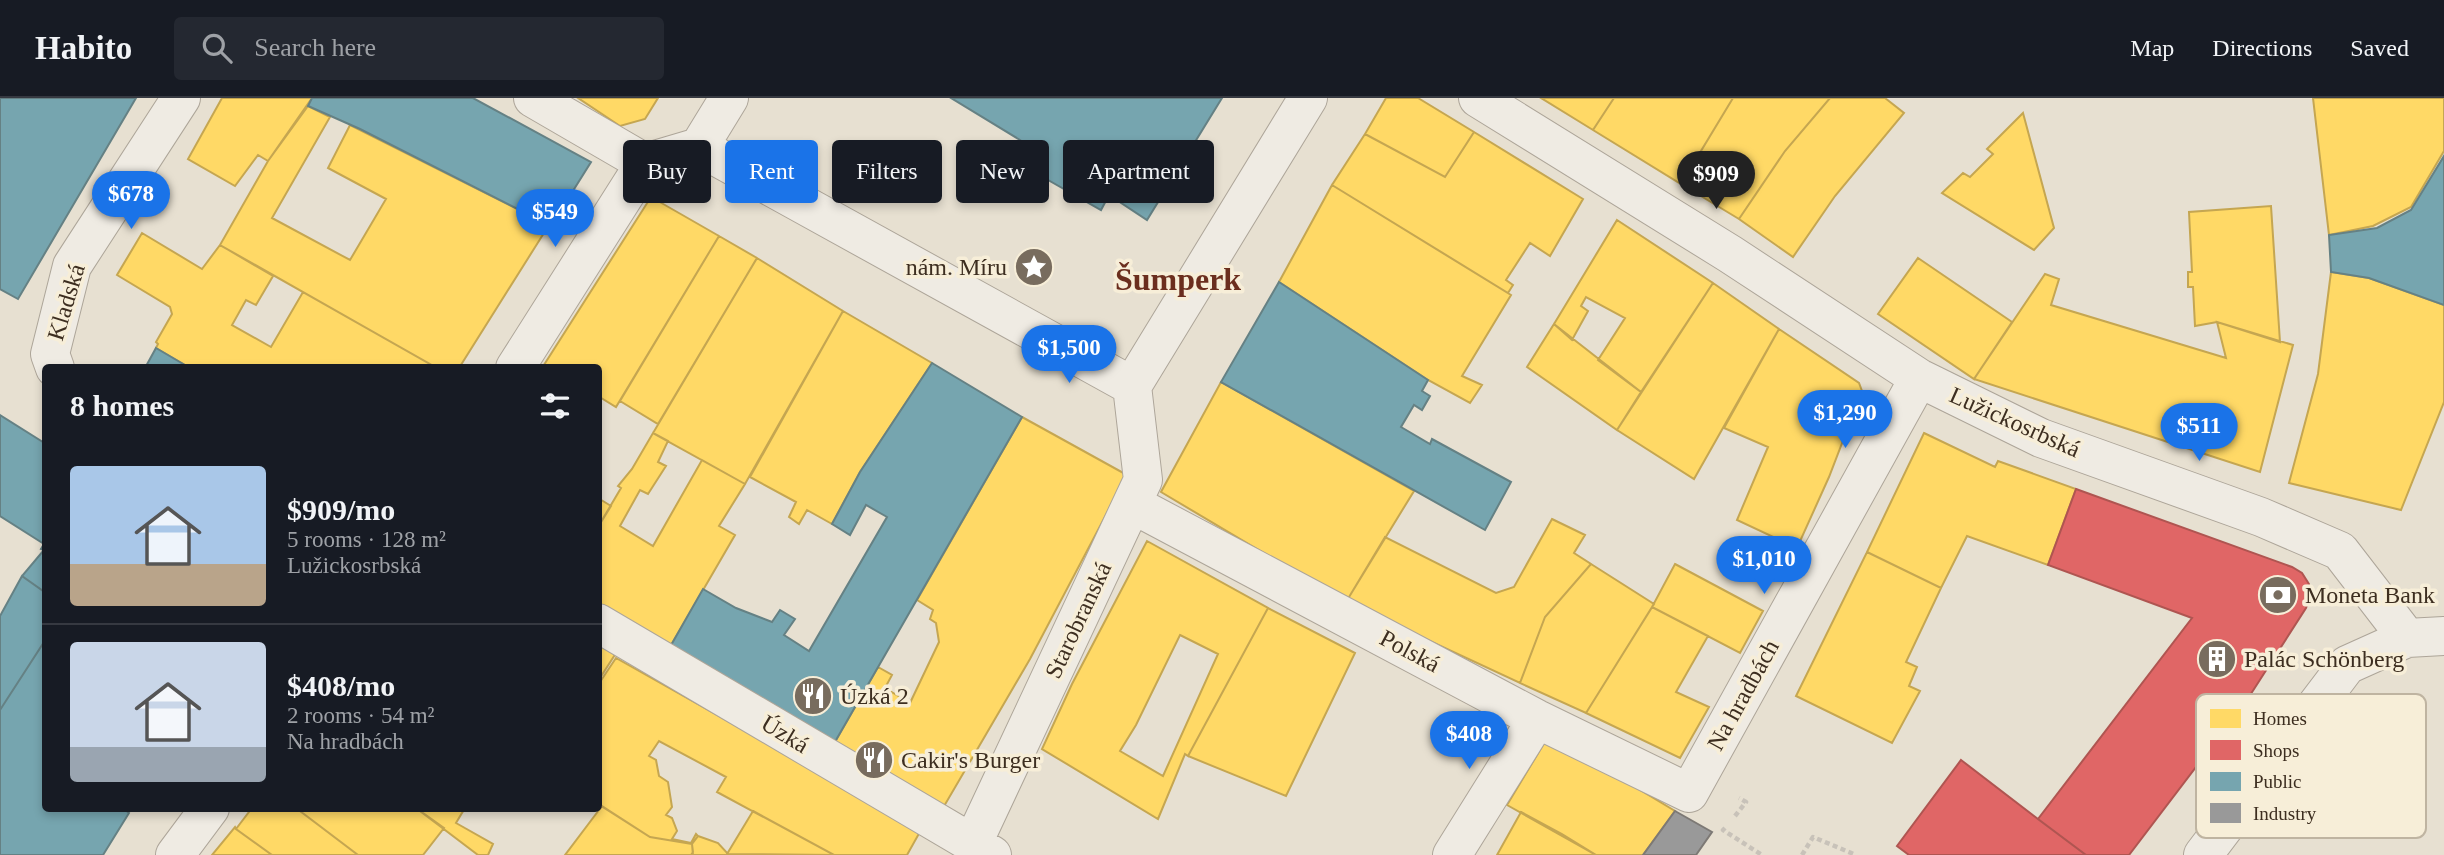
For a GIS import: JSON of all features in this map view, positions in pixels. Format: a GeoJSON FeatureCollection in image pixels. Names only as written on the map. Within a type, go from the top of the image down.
{"type":"FeatureCollection","features":[{"type":"Feature","properties":{"kind":"street","name":"Kladská"},"geometry":{"type":"LineString","coordinates":[[54,364],[50,354],[72,266],[181,98]]}},
{"type":"Feature","properties":{"kind":"street"},"geometry":{"type":"LineString","coordinates":[[533,98],[623,150]]}},
{"type":"Feature","properties":{"kind":"street"},"geometry":{"type":"LineString","coordinates":[[703,140],[729,98]]}},
{"type":"Feature","properties":{"kind":"street"},"geometry":{"type":"LineString","coordinates":[[711,154],[1132,386],[1308,98]]}},
{"type":"Feature","properties":{"kind":"street","name":"Lužickosrbská"},"geometry":{"type":"LineString","coordinates":[[1478,98],[1730,254],[1919,378],[2041,438],[2261,517],[2340,551],[2426,637]]}},
{"type":"Feature","properties":{"kind":"street"},"geometry":{"type":"LineString","coordinates":[[518,364],[623,198]]}},
{"type":"Feature","properties":{"kind":"street","name":"Na hradbách"},"geometry":{"type":"LineString","coordinates":[[1689,793],[1919,378]]}},
{"type":"Feature","properties":{"kind":"street","name":"Starobranská"},"geometry":{"type":"LineString","coordinates":[[982,850],[1143,480],[1132,386]]}},
{"type":"Feature","properties":{"kind":"street","name":"Polská"},"geometry":{"type":"LineString","coordinates":[[1132,505],[1537,719],[1689,793]]}},
{"type":"Feature","properties":{"kind":"street","name":"Úzká"},"geometry":{"type":"LineString","coordinates":[[602,625],[982,850]]}},
{"type":"Feature","properties":{"kind":"street"},"geometry":{"type":"LineString","coordinates":[[2325,694],[2347,665],[2426,637]]}},
{"type":"Feature","properties":{"kind":"street"},"geometry":{"type":"LineString","coordinates":[[1452,855],[1537,719]]}},
{"type":"Feature","properties":{"kind":"street"},"geometry":{"type":"LineString","coordinates":[[175,855],[207,812]]}},
{"type":"Feature","properties":{"kind":"street"},"geometry":{"type":"LineString","coordinates":[[2203,855],[2216,838]]}},
{"type":"Feature","properties":{"kind":"path"},"geometry":{"type":"LineString","coordinates":[[1723,830],[1762,855]]}},
{"type":"Feature","properties":{"kind":"path"},"geometry":{"type":"LineString","coordinates":[[1801,855],[1814,836],[1856,855]]}},
{"type":"Feature","properties":{"kind":"building: Homes"},"geometry":{"type":"Polygon","coordinates":[[[222,98],[312,98],[268,161],[258,155],[235,186],[188,159],[222,98]]]}},
{"type":"Feature","properties":{"kind":"building: Homes"},"geometry":{"type":"Polygon","coordinates":[[[578,98],[658,98],[645,119],[620,126],[578,98]]]}},
{"type":"Feature","properties":{"kind":"building: Homes"},"geometry":{"type":"Polygon","coordinates":[[[1386,98],[1418,98],[1474,132],[1445,177],[1365,134],[1386,98]]]}},
{"type":"Feature","properties":{"kind":"building: Homes"},"geometry":{"type":"Polygon","coordinates":[[[1541,98],[1614,98],[1593,130],[1541,98]]]}},
{"type":"Feature","properties":{"kind":"building: Homes"},"geometry":{"type":"Polygon","coordinates":[[[1614,98],[1733,98],[1681,184],[1593,130],[1614,98]]]}},
{"type":"Feature","properties":{"kind":"building: Homes"},"geometry":{"type":"Polygon","coordinates":[[[1733,98],[1830,98],[1785,151],[1739,219],[1681,184],[1733,98]]]}},
{"type":"Feature","properties":{"kind":"building: Homes"},"geometry":{"type":"Polygon","coordinates":[[[1830,98],[1885,98],[1904,113],[1835,196],[1793,257],[1739,219],[1785,151],[1830,98]]]}},
{"type":"Feature","properties":{"kind":"building: Homes"},"geometry":{"type":"Polygon","coordinates":[[[2313,98],[2444,98],[2444,151],[2411,207],[2373,226],[2329,235],[2313,98]]]}},
{"type":"Feature","properties":{"kind":"building: Homes"},"geometry":{"type":"Polygon","coordinates":[[[308,106],[330,117],[272,218],[350,260],[386,199],[328,168],[350,125],[549,225],[462,364],[430,364],[220,245],[268,161],[308,106]]]}},
{"type":"Feature","properties":{"kind":"building: Homes"},"geometry":{"type":"Polygon","coordinates":[[[2023,113],[2054,228],[2034,250],[1942,193],[1963,173],[1970,177],[1993,154],[1987,149],[2023,113]]]}},
{"type":"Feature","properties":{"kind":"building: Homes"},"geometry":{"type":"Polygon","coordinates":[[[1474,132],[1583,199],[1550,256],[1530,243],[1506,280],[1513,285],[1508,293],[1332,185],[1365,134],[1445,177],[1474,132]]]}},
{"type":"Feature","properties":{"kind":"building: Homes"},"geometry":{"type":"Polygon","coordinates":[[[1332,185],[1511,295],[1462,376],[1482,385],[1470,403],[1428,380],[1279,282],[1332,185]]]}},
{"type":"Feature","properties":{"kind":"building: Homes"},"geometry":{"type":"Polygon","coordinates":[[[647,203],[661,203],[719,236],[616,407],[602,398],[602,364],[545,364],[647,203]]]}},
{"type":"Feature","properties":{"kind":"building: Homes"},"geometry":{"type":"Polygon","coordinates":[[[2271,206],[2280,342],[2217,322],[2195,326],[2193,287],[2188,287],[2188,272],[2192,272],[2189,212],[2271,206]]]}},
{"type":"Feature","properties":{"kind":"building: Homes"},"geometry":{"type":"Polygon","coordinates":[[[1617,220],[1713,283],[1641,392],[1598,360],[1625,318],[1586,297],[1581,306],[1588,311],[1572,340],[1554,324],[1617,220]]]}},
{"type":"Feature","properties":{"kind":"building: Homes"},"geometry":{"type":"Polygon","coordinates":[[[142,233],[202,269],[220,245],[273,276],[256,305],[246,300],[232,325],[271,347],[303,292],[430,364],[183,364],[156,348],[156,342],[172,314],[170,307],[117,275],[142,233]]]}},
{"type":"Feature","properties":{"kind":"building: Homes"},"geometry":{"type":"Polygon","coordinates":[[[719,236],[757,258],[658,424],[620,401],[719,236]]]}},
{"type":"Feature","properties":{"kind":"building: Homes"},"geometry":{"type":"Polygon","coordinates":[[[757,258],[843,311],[745,484],[653,433],[757,258]]]}},
{"type":"Feature","properties":{"kind":"building: Homes"},"geometry":{"type":"Polygon","coordinates":[[[1918,258],[2012,322],[1974,379],[1878,314],[1918,258]]]}},
{"type":"Feature","properties":{"kind":"building: Homes"},"geometry":{"type":"Polygon","coordinates":[[[2331,272],[2369,278],[2444,305],[2444,402],[2401,510],[2289,483],[2318,374],[2331,272]]]}},
{"type":"Feature","properties":{"kind":"building: Homes"},"geometry":{"type":"Polygon","coordinates":[[[2045,274],[2059,279],[2051,305],[2226,358],[2217,322],[2293,345],[2260,472],[1974,379],[2045,274]]]}},
{"type":"Feature","properties":{"kind":"building: Homes"},"geometry":{"type":"Polygon","coordinates":[[[1713,283],[1779,329],[1694,479],[1617,430],[1713,283]]]}},
{"type":"Feature","properties":{"kind":"building: Homes"},"geometry":{"type":"Polygon","coordinates":[[[843,311],[932,363],[860,472],[832,524],[807,510],[799,524],[789,517],[796,502],[750,477],[843,311]]]}},
{"type":"Feature","properties":{"kind":"building: Homes"},"geometry":{"type":"Polygon","coordinates":[[[1554,324],[1641,392],[1617,430],[1527,367],[1554,324]]]}},
{"type":"Feature","properties":{"kind":"building: Homes"},"geometry":{"type":"Polygon","coordinates":[[[1779,329],[1859,383],[1862,391],[1829,477],[1797,548],[1737,520],[1768,447],[1724,428],[1779,329]]]}},
{"type":"Feature","properties":{"kind":"building: Homes"},"geometry":{"type":"Polygon","coordinates":[[[1221,382],[1414,491],[1346,602],[1161,492],[1221,382]]]}},
{"type":"Feature","properties":{"kind":"building: Homes"},"geometry":{"type":"Polygon","coordinates":[[[1022,417],[1127,475],[1030,659],[943,808],[832,747],[878,667],[892,675],[885,688],[910,703],[939,642],[936,623],[930,619],[933,610],[917,600],[1022,417]]]}},
{"type":"Feature","properties":{"kind":"building: Homes"},"geometry":{"type":"Polygon","coordinates":[[[653,433],[668,441],[658,462],[666,466],[648,494],[640,490],[620,526],[653,546],[702,460],[745,484],[719,526],[735,535],[670,647],[602,607],[602,520],[621,488],[618,486],[632,469],[653,433]]]}},
{"type":"Feature","properties":{"kind":"building: Homes"},"geometry":{"type":"Polygon","coordinates":[[[1924,433],[1995,467],[1998,461],[2076,489],[2048,565],[1967,536],[1941,588],[1867,552],[1924,433]]]}},
{"type":"Feature","properties":{"kind":"building: Homes"},"geometry":{"type":"Polygon","coordinates":[[[602,500],[611,506],[602,521],[602,500]]]}},
{"type":"Feature","properties":{"kind":"building: Homes"},"geometry":{"type":"Polygon","coordinates":[[[1552,519],[1585,535],[1574,553],[1591,564],[1545,617],[1520,683],[1346,602],[1385,537],[1496,593],[1514,587],[1552,519]]]}},
{"type":"Feature","properties":{"kind":"building: Homes"},"geometry":{"type":"Polygon","coordinates":[[[1147,541],[1268,608],[1188,756],[1185,754],[1158,819],[1042,749],[1072,684],[1147,541]],[[1180,635],[1136,725],[1120,751],[1163,776],[1218,654],[1180,635]]]}},
{"type":"Feature","properties":{"kind":"building: Homes"},"geometry":{"type":"Polygon","coordinates":[[[1867,552],[1941,588],[1906,662],[1917,667],[1909,686],[1920,691],[1892,743],[1796,696],[1867,552]]]}},
{"type":"Feature","properties":{"kind":"building: Homes"},"geometry":{"type":"Polygon","coordinates":[[[1591,564],[1654,604],[1586,713],[1520,683],[1545,617],[1591,564]]]}},
{"type":"Feature","properties":{"kind":"building: Homes"},"geometry":{"type":"Polygon","coordinates":[[[1675,564],[1763,611],[1740,653],[1652,607],[1675,564]]]}},
{"type":"Feature","properties":{"kind":"building: Homes"},"geometry":{"type":"Polygon","coordinates":[[[1652,607],[1708,636],[1676,692],[1709,707],[1680,758],[1586,713],[1652,607]]]}},
{"type":"Feature","properties":{"kind":"building: Homes"},"geometry":{"type":"Polygon","coordinates":[[[1268,608],[1355,653],[1286,796],[1188,756],[1268,608]]]}},
{"type":"Feature","properties":{"kind":"building: Homes"},"geometry":{"type":"Polygon","coordinates":[[[602,645],[616,653],[602,675],[602,645]]]}},
{"type":"Feature","properties":{"kind":"building: Homes"},"geometry":{"type":"Polygon","coordinates":[[[616,658],[921,830],[907,855],[834,855],[717,792],[726,777],[659,741],[649,756],[656,760],[659,776],[668,782],[672,807],[666,815],[672,818],[677,831],[672,839],[691,843],[696,834],[698,836],[692,844],[650,837],[602,807],[602,679],[616,658]]]}},
{"type":"Feature","properties":{"kind":"building: Homes"},"geometry":{"type":"Polygon","coordinates":[[[1549,735],[1675,811],[1643,855],[1596,855],[1507,805],[1549,735]]]}},
{"type":"Feature","properties":{"kind":"building: Homes"},"geometry":{"type":"Polygon","coordinates":[[[602,806],[650,837],[692,844],[693,852],[691,855],[565,855],[597,812],[602,812],[602,806]]]}},
{"type":"Feature","properties":{"kind":"building: Homes"},"geometry":{"type":"Polygon","coordinates":[[[753,811],[834,855],[727,854],[753,811]]]}},
{"type":"Feature","properties":{"kind":"building: Homes"},"geometry":{"type":"Polygon","coordinates":[[[249,812],[301,812],[358,855],[272,855],[236,829],[249,812]]]}},
{"type":"Feature","properties":{"kind":"building: Homes"},"geometry":{"type":"Polygon","coordinates":[[[301,812],[422,812],[444,828],[423,855],[358,855],[301,812]]]}},
{"type":"Feature","properties":{"kind":"building: Homes"},"geometry":{"type":"Polygon","coordinates":[[[421,812],[463,812],[456,823],[493,844],[488,855],[478,855],[421,812]]]}},
{"type":"Feature","properties":{"kind":"building: Homes"},"geometry":{"type":"Polygon","coordinates":[[[1521,812],[1562,834],[1596,855],[1497,855],[1521,812]]]}},
{"type":"Feature","properties":{"kind":"building: Homes"},"geometry":{"type":"Polygon","coordinates":[[[235,827],[236,829],[272,855],[212,855],[235,827]]]}},
{"type":"Feature","properties":{"kind":"building: Homes"},"geometry":{"type":"Polygon","coordinates":[[[698,836],[718,843],[729,855],[693,855],[692,844],[698,836]]]}},
{"type":"Feature","properties":{"kind":"building: Shops","name":"Palác Schönberg"},"geometry":{"type":"Polygon","coordinates":[[[2076,489],[2292,567],[2302,573],[2309,584],[2310,596],[2306,608],[2251,694],[2196,694],[2196,767],[2129,855],[2086,855],[2038,819],[2192,618],[2048,565],[2076,489]]]}},
{"type":"Feature","properties":{"kind":"building: Shops"},"geometry":{"type":"Polygon","coordinates":[[[1961,760],[2086,855],[1909,855],[1897,846],[1961,760]]]}},
{"type":"Feature","properties":{"kind":"building: Public"},"geometry":{"type":"Polygon","coordinates":[[[0,98],[136,98],[18,299],[0,289],[0,98]]]}},
{"type":"Feature","properties":{"kind":"building: Public"},"geometry":{"type":"Polygon","coordinates":[[[312,98],[473,98],[591,162],[551,226],[360,129],[308,106],[312,98]]]}},
{"type":"Feature","properties":{"kind":"building: Public"},"geometry":{"type":"Polygon","coordinates":[[[951,98],[1222,98],[1196,140],[1063,140],[1063,188],[1049,181],[1049,140],[1020,140],[951,98]]]}},
{"type":"Feature","properties":{"kind":"building: Public"},"geometry":{"type":"Polygon","coordinates":[[[2444,156],[2444,305],[2369,278],[2331,272],[2329,235],[2377,228],[2411,210],[2444,156]]]}},
{"type":"Feature","properties":{"kind":"building: Public"},"geometry":{"type":"Polygon","coordinates":[[[1089,203],[1105,203],[1101,210],[1089,203]]]}},
{"type":"Feature","properties":{"kind":"building: Public"},"geometry":{"type":"Polygon","coordinates":[[[1121,203],[1157,203],[1147,220],[1121,203]]]}},
{"type":"Feature","properties":{"kind":"building: Public"},"geometry":{"type":"Polygon","coordinates":[[[1279,282],[1428,380],[1422,391],[1430,396],[1422,410],[1414,405],[1401,427],[1430,444],[1432,439],[1511,482],[1485,530],[1221,382],[1279,282]]]}},
{"type":"Feature","properties":{"kind":"building: Public"},"geometry":{"type":"Polygon","coordinates":[[[156,348],[183,364],[147,364],[156,348]]]}},
{"type":"Feature","properties":{"kind":"building: Public"},"geometry":{"type":"Polygon","coordinates":[[[932,363],[1022,417],[832,747],[670,647],[703,589],[736,608],[772,622],[780,610],[795,619],[784,635],[809,651],[887,517],[866,505],[850,535],[832,524],[860,472],[932,363]]]}},
{"type":"Feature","properties":{"kind":"building: Public"},"geometry":{"type":"Polygon","coordinates":[[[0,415],[42,441],[42,543],[0,516],[0,415]]]}},
{"type":"Feature","properties":{"kind":"building: Public"},"geometry":{"type":"Polygon","coordinates":[[[42,552],[42,590],[22,576],[42,552]]]}},
{"type":"Feature","properties":{"kind":"building: Public"},"geometry":{"type":"Polygon","coordinates":[[[22,576],[42,590],[42,645],[0,710],[0,616],[22,576]]]}},
{"type":"Feature","properties":{"kind":"building: Public"},"geometry":{"type":"Polygon","coordinates":[[[42,645],[42,812],[128,812],[103,855],[0,855],[0,710],[42,645]]]}},
{"type":"Feature","properties":{"kind":"building: Industry"},"geometry":{"type":"Polygon","coordinates":[[[1675,811],[1712,832],[1696,855],[1643,855],[1675,811]]]}},
{"type":"Feature","properties":{"kind":"place","name":"nám. Míru"},"geometry":{"type":"Point","coordinates":[1034,267]}},
{"type":"Feature","properties":{"kind":"place","name":"Moneta Bank"},"geometry":{"type":"Point","coordinates":[2278,595]}},
{"type":"Feature","properties":{"kind":"place","name":"Palác Schönberg"},"geometry":{"type":"Point","coordinates":[2217,659]}},
{"type":"Feature","properties":{"kind":"place","name":"Úzká 2"},"geometry":{"type":"Point","coordinates":[813,696]}},
{"type":"Feature","properties":{"kind":"place","name":"Cakir's Burger"},"geometry":{"type":"Point","coordinates":[874,760]}},
{"type":"Feature","properties":{"kind":"district","name":"Šumperk"},"geometry":{"type":"Point","coordinates":[1178,279]}}]}
